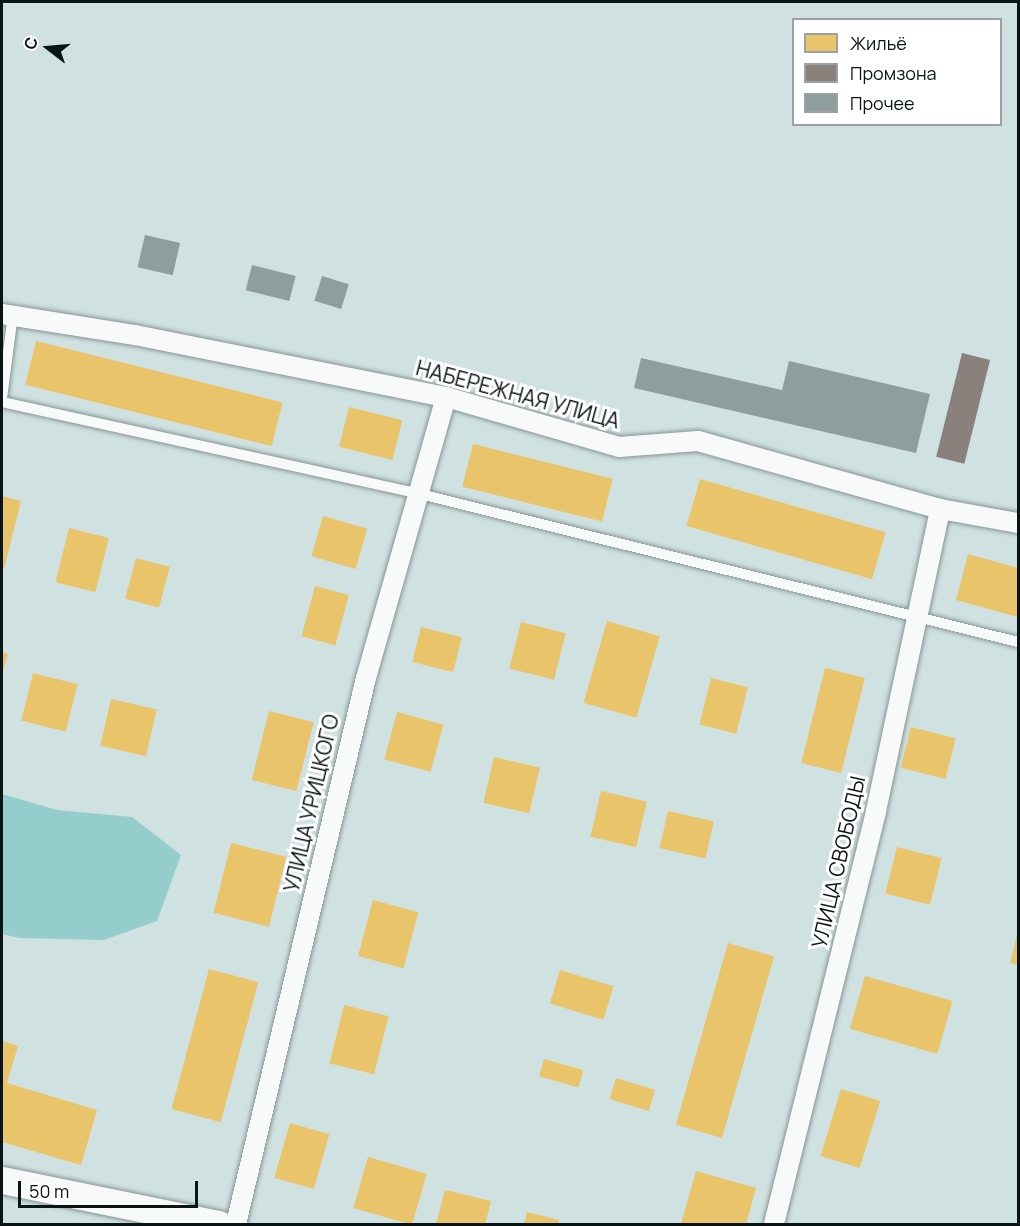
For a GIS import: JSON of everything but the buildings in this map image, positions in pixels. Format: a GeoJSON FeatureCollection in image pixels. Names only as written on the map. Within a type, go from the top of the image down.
{"type":"FeatureCollection","features":[{"type":"Feature","properties":{"kind":"main road"},"geometry":{"type":"LineString","coordinates":[[2,1179],[219,1224]]}},
{"type":"Feature","properties":{"kind":"street","name":"НАБЕРЕЖНАЯ УЛИЦА"},"geometry":{"type":"LineString","coordinates":[[7,314],[446,397],[618,447],[698,441],[940,509],[1018,523]]}},
{"type":"Feature","properties":{"kind":"street","name":"УЛИЦА УРИЦКОГО"},"geometry":{"type":"LineString","coordinates":[[236,1224],[366,678],[446,397]]}},
{"type":"Feature","properties":{"kind":"street","name":"УЛИЦА СВОБОДЫ"},"geometry":{"type":"LineString","coordinates":[[774,1224],[876,811],[940,509]]}},
{"type":"Feature","properties":{"kind":"lane"},"geometry":{"type":"LineString","coordinates":[[2,398],[7,314]]}},
{"type":"Feature","properties":{"kind":"lane"},"geometry":{"type":"LineString","coordinates":[[2,402],[420,494],[1018,642]]}},
{"type":"Feature","properties":{"kind":"shaded area"},"geometry":{"type":"Polygon","coordinates":[[[2,794],[57,810],[132,817],[181,855],[157,921],[104,940],[19,938],[2,934],[2,794]]]}}]}
